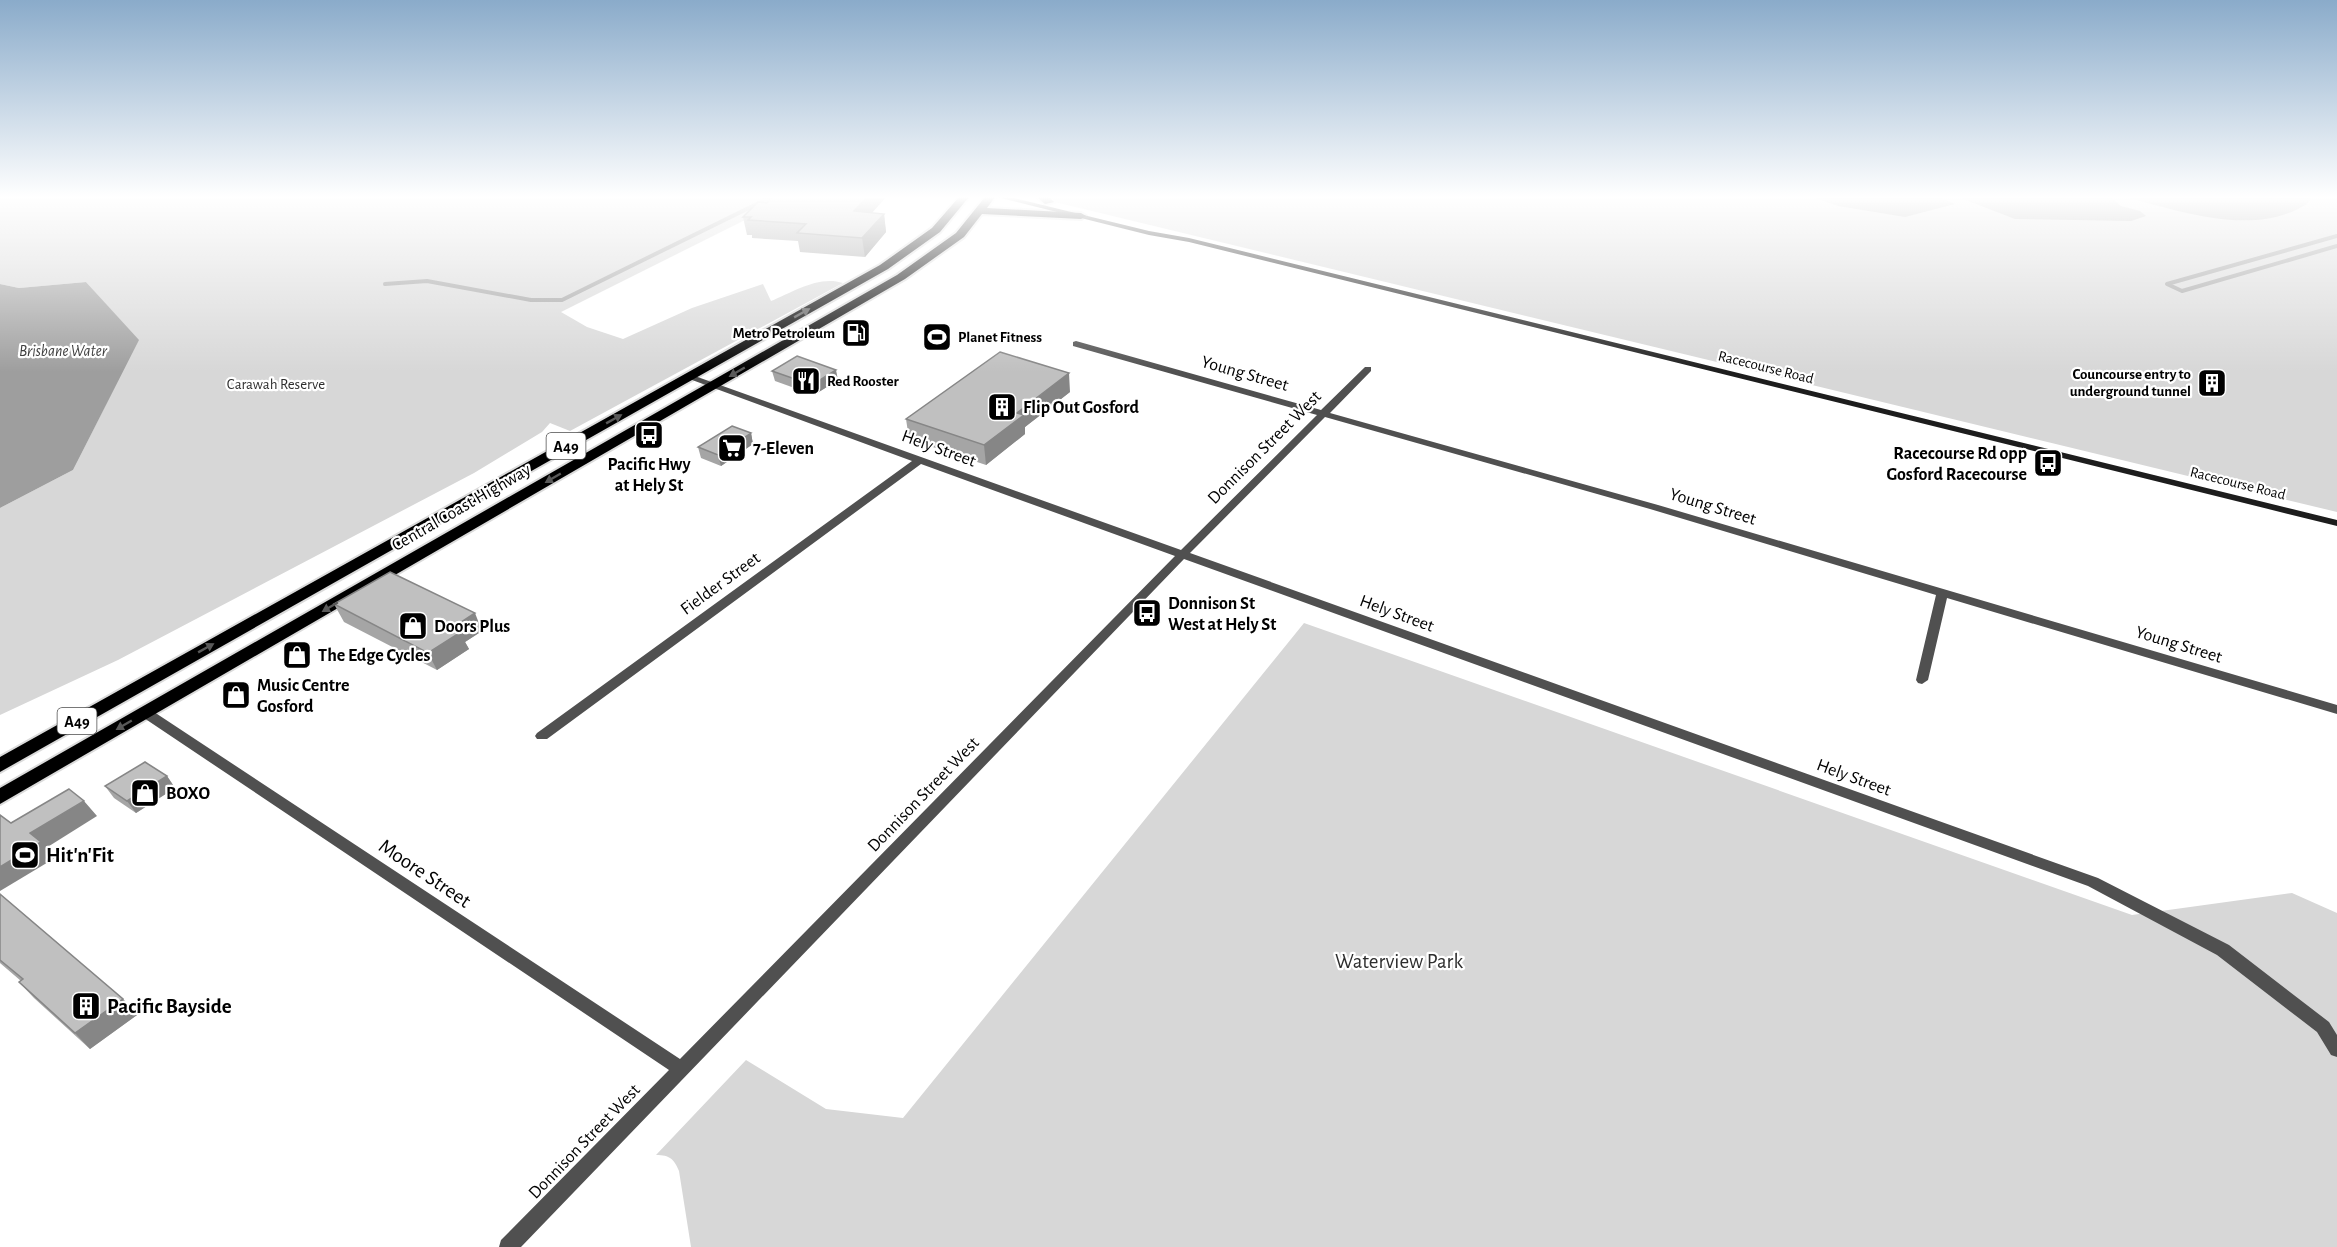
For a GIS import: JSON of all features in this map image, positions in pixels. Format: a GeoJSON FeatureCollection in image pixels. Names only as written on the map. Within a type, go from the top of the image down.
{"type":"FeatureCollection","features":[{"type":"Feature","properties":{"kind":"highway","name":"Central Coast Highway"},"geometry":{"type":"LineString","coordinates":[[0,765],[903,255]]}},
{"type":"Feature","properties":{"kind":"highway","name":"Central Coast Highway"},"geometry":{"type":"LineString","coordinates":[[0,797],[713,386],[935,255]]}},
{"type":"Feature","properties":{"kind":"highway"},"geometry":{"type":"LineString","coordinates":[[0,757],[154,677]]}},
{"type":"Feature","properties":{"kind":"main road","name":"Racecourse Road"},"geometry":{"type":"LineString","coordinates":[[1251,255],[2337,523]]}},
{"type":"Feature","properties":{"kind":"street","name":"Young Street"},"geometry":{"type":"LineString","coordinates":[[1076,344],[1325,413],[2337,710]]}},
{"type":"Feature","properties":{"kind":"street","name":"Donnison Street West"},"geometry":{"type":"LineString","coordinates":[[508,1247],[1182,555],[1368,369]]}},
{"type":"Feature","properties":{"kind":"street","name":"Hely Street"},"geometry":{"type":"LineString","coordinates":[[688,377],[2093,882],[2223,950],[2322,1028],[2337,1050]]}},
{"type":"Feature","properties":{"kind":"street","name":"Fielder Street"},"geometry":{"type":"LineString","coordinates":[[542,736],[920,460]]}},
{"type":"Feature","properties":{"kind":"street"},"geometry":{"type":"LineString","coordinates":[[1922,680],[1942,593]]}},
{"type":"Feature","properties":{"kind":"street","name":"Moore Street"},"geometry":{"type":"LineString","coordinates":[[146,713],[681,1070]]}},
{"type":"Feature","properties":{"kind":"green space","name":"Carawah Reserve"},"geometry":{"type":"Polygon","coordinates":[[[0,255],[675,255],[561,312],[587,327],[623,339],[692,308],[763,284],[771,301],[815,283],[834,281],[843,283],[570,431],[550,423],[542,432],[474,473],[118,660],[0,715],[0,508],[73,470],[138,340],[86,282],[19,288],[0,284],[0,255]]]}},
{"type":"Feature","properties":{"kind":"green space"},"geometry":{"type":"Polygon","coordinates":[[[1275,255],[2337,255],[2337,512],[1275,255]]]}},
{"type":"Feature","properties":{"kind":"green space","name":"Waterview Park"},"geometry":{"type":"Polygon","coordinates":[[[1304,623],[2132,915],[2292,893],[2337,913],[2337,1247],[691,1247],[679,1171],[671,1158],[656,1155],[746,1060],[826,1109],[903,1118],[1304,623]]]}},
{"type":"Feature","properties":{"kind":"water","name":"Brisbane Water"},"geometry":{"type":"Polygon","coordinates":[[[86,282],[139,340],[73,470],[0,508],[0,284],[19,288],[86,282]]]}},
{"type":"Feature","properties":{"kind":"building"},"geometry":{"type":"Polygon","coordinates":[[[1000,352],[1069,373],[1017,413],[1024,415],[984,445],[906,419],[1000,352]]]}},
{"type":"Feature","properties":{"kind":"building"},"geometry":{"type":"Polygon","coordinates":[[[797,356],[836,370],[812,385],[772,371],[797,356]]]}},
{"type":"Feature","properties":{"kind":"building"},"geometry":{"type":"Polygon","coordinates":[[[732,426],[751,433],[718,455],[698,447],[732,426]]]}},
{"type":"Feature","properties":{"kind":"building","name":"Doors Plus"},"geometry":{"type":"Polygon","coordinates":[[[390,572],[475,613],[452,628],[461,632],[428,653],[334,604],[390,572]]]}},
{"type":"Feature","properties":{"kind":"building"},"geometry":{"type":"Polygon","coordinates":[[[145,762],[167,776],[127,801],[105,786],[145,762]]]}},
{"type":"Feature","properties":{"kind":"building"},"geometry":{"type":"Polygon","coordinates":[[[69,789],[84,801],[30,833],[41,842],[0,867],[0,815],[11,823],[69,789]]]}},
{"type":"Feature","properties":{"kind":"building"},"geometry":{"type":"Polygon","coordinates":[[[0,894],[123,999],[75,1033],[19,982],[23,979],[0,960],[0,894]]]}},
{"type":"Feature","properties":{"kind":"waterway"},"geometry":{"type":"LineString","coordinates":[[385,284],[427,281],[531,300],[562,300],[653,255]]}},
{"type":"Feature","properties":{"kind":"waterway"},"geometry":{"type":"LineString","coordinates":[[2269,255],[2167,284],[2182,291],[2305,255]]}},
{"type":"Feature","properties":{"kind":"place","name":"Metro Petroleum"},"geometry":{"type":"Point","coordinates":[856,333]}},
{"type":"Feature","properties":{"kind":"place","name":"Planet Fitness"},"geometry":{"type":"Point","coordinates":[937,337]}},
{"type":"Feature","properties":{"kind":"place","name":"Red Rooster"},"geometry":{"type":"Point","coordinates":[806,381]}},
{"type":"Feature","properties":{"kind":"place","name":"Councourse entry to underground tunnel"},"geometry":{"type":"Point","coordinates":[2212,383]}},
{"type":"Feature","properties":{"kind":"place","name":"Flip Out Gosford"},"geometry":{"type":"Point","coordinates":[1002,407]}},
{"type":"Feature","properties":{"kind":"place","name":"Pacific Hwy at Hely St"},"geometry":{"type":"Point","coordinates":[649,435]}},
{"type":"Feature","properties":{"kind":"place","name":"7-Eleven"},"geometry":{"type":"Point","coordinates":[732,448]}},
{"type":"Feature","properties":{"kind":"place","name":"Racecourse Rd opp Gosford Racecourse"},"geometry":{"type":"Point","coordinates":[2048,463]}},
{"type":"Feature","properties":{"kind":"place","name":"Donnison St West at Hely St"},"geometry":{"type":"Point","coordinates":[1147,613]}},
{"type":"Feature","properties":{"kind":"place","name":"Doors Plus"},"geometry":{"type":"Point","coordinates":[413,626]}},
{"type":"Feature","properties":{"kind":"place","name":"The Edge Cycles"},"geometry":{"type":"Point","coordinates":[297,655]}},
{"type":"Feature","properties":{"kind":"place","name":"Music Centre Gosford"},"geometry":{"type":"Point","coordinates":[236,695]}},
{"type":"Feature","properties":{"kind":"place","name":"BOXO"},"geometry":{"type":"Point","coordinates":[145,793]}},
{"type":"Feature","properties":{"kind":"place","name":"Hit'n'Fit"},"geometry":{"type":"Point","coordinates":[25,855]}},
{"type":"Feature","properties":{"kind":"place","name":"Pacific Bayside"},"geometry":{"type":"Point","coordinates":[86,1006]}}]}
